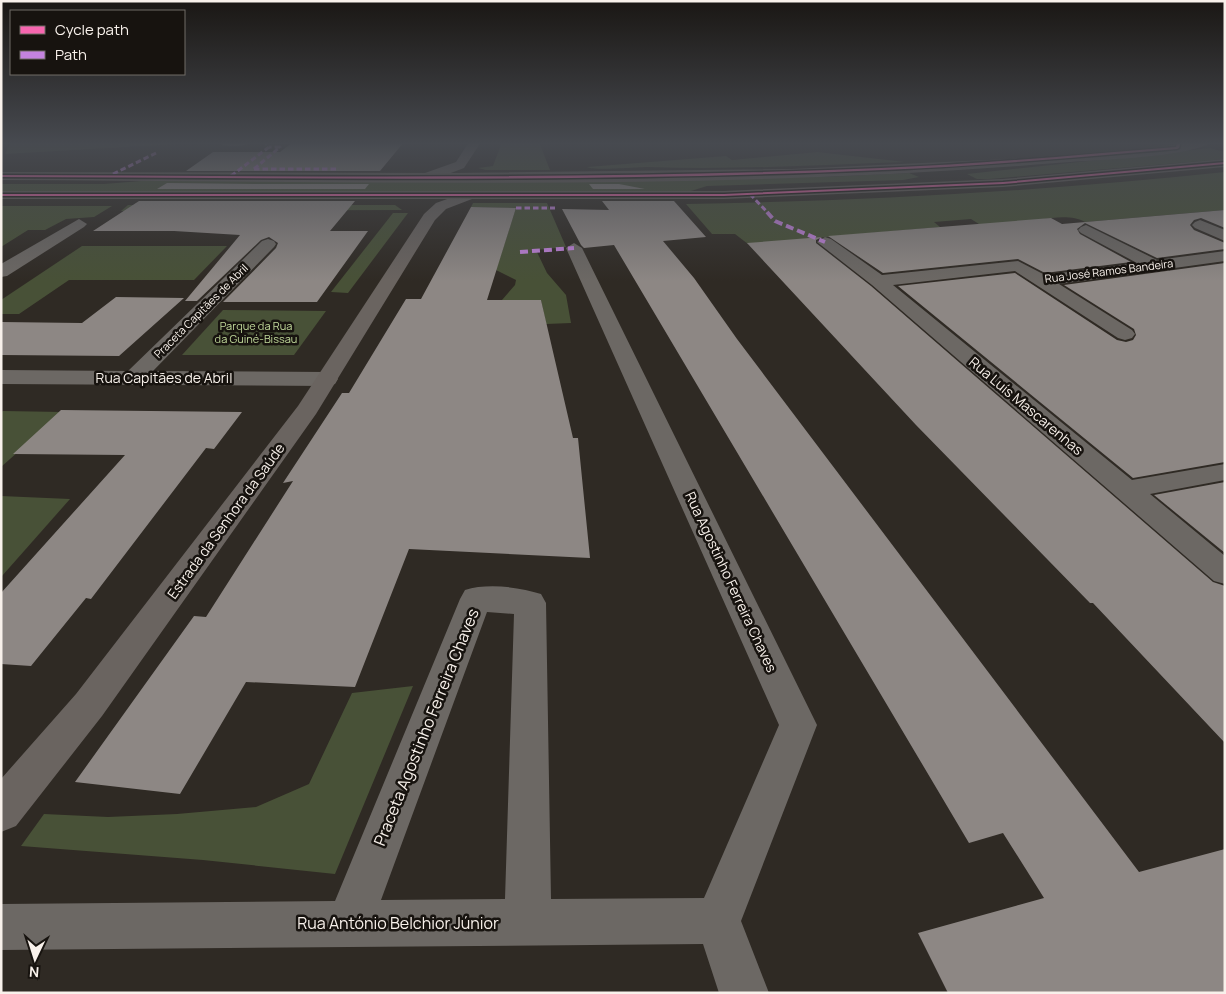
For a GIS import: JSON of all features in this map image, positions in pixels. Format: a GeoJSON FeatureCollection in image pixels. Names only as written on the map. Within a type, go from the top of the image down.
{"type":"FeatureCollection","features":[{"type":"Feature","properties":{"kind":"main road"},"geometry":{"type":"LineString","coordinates":[[724,195],[746,189],[762,188]]}},
{"type":"Feature","properties":{"kind":"main road"},"geometry":{"type":"LineString","coordinates":[[1,195],[422,206],[467,196],[724,195],[878,188]]}},
{"type":"Feature","properties":{"kind":"street"},"geometry":{"type":"LineString","coordinates":[[422,206],[441,206],[467,196]]}},
{"type":"Feature","properties":{"kind":"street","name":"Estrada da Senhora da Saúde"},"geometry":{"type":"LineString","coordinates":[[1,811],[90,705],[308,409],[327,379],[422,206]]}},
{"type":"Feature","properties":{"kind":"street"},"geometry":{"type":"LineString","coordinates":[[1,272],[79,224]]}},
{"type":"Feature","properties":{"kind":"street"},"geometry":{"type":"LineString","coordinates":[[1200,225],[1225,236]]}},
{"type":"Feature","properties":{"kind":"street"},"geometry":{"type":"LineString","coordinates":[[1086,230],[1154,265]]}},
{"type":"Feature","properties":{"kind":"street","name":"Rua Luís Mascarenhas"},"geometry":{"type":"LineString","coordinates":[[825,242],[878,281],[1225,572]]}},
{"type":"Feature","properties":{"kind":"street","name":"Praceta Capitães de Abril"},"geometry":{"type":"LineString","coordinates":[[134,378],[268,244]]}},
{"type":"Feature","properties":{"kind":"street","name":"Rua Agostinho Ferreira Chaves"},"geometry":{"type":"LineString","coordinates":[[574,248],[798,725],[718,921]]}},
{"type":"Feature","properties":{"kind":"street","name":"Rua José Ramos Bandeira"},"geometry":{"type":"LineString","coordinates":[[878,281],[1018,266],[1042,281],[1225,256]]}},
{"type":"Feature","properties":{"kind":"street"},"geometry":{"type":"LineString","coordinates":[[1042,281],[1125,334]]}},
{"type":"Feature","properties":{"kind":"street","name":"Rua Capitães de Abril"},"geometry":{"type":"LineString","coordinates":[[1,377],[327,379]]}},
{"type":"Feature","properties":{"kind":"street"},"geometry":{"type":"LineString","coordinates":[[1125,490],[1225,472]]}},
{"type":"Feature","properties":{"kind":"street","name":"Praceta Agostinho Ferreira Chaves"},"geometry":{"type":"LineString","coordinates":[[349,923],[476,599],[530,603],[528,922]]}},
{"type":"Feature","properties":{"kind":"street"},"geometry":{"type":"LineString","coordinates":[[718,921],[744,993]]}},
{"type":"Feature","properties":{"kind":"street","name":"Rua António Belchior Júnior"},"geometry":{"type":"LineString","coordinates":[[1,927],[718,921]]}},
{"type":"Feature","properties":{"kind":"green space"},"geometry":{"type":"Polygon","coordinates":[[[1,188],[699,188],[691,191],[1,191],[1,188]]]}},
{"type":"Feature","properties":{"kind":"green space"},"geometry":{"type":"Polygon","coordinates":[[[1225,188],[1225,210],[1085,222],[1076,218],[1052,218],[990,231],[971,219],[934,222],[940,227],[748,244],[735,234],[712,234],[686,204],[821,200],[1023,190],[1225,188]]]}},
{"type":"Feature","properties":{"kind":"green space"},"geometry":{"type":"Polygon","coordinates":[[[473,203],[547,203],[566,247],[536,250],[547,273],[566,295],[571,323],[546,324],[541,300],[502,300],[515,285],[516,280],[496,270],[516,208],[471,207],[473,203]]]}},
{"type":"Feature","properties":{"kind":"green space"},"geometry":{"type":"Polygon","coordinates":[[[128,205],[395,205],[402,210],[121,211],[128,205]]]}},
{"type":"Feature","properties":{"kind":"green space"},"geometry":{"type":"Polygon","coordinates":[[[1,206],[112,206],[94,217],[66,219],[45,230],[28,230],[1,247],[1,206]]]}},
{"type":"Feature","properties":{"kind":"green space"},"geometry":{"type":"Polygon","coordinates":[[[393,213],[408,213],[348,293],[331,292],[393,213]]]}},
{"type":"Feature","properties":{"kind":"green space"},"geometry":{"type":"Polygon","coordinates":[[[82,246],[227,246],[194,280],[69,280],[19,314],[1,314],[1,300],[82,246]]]}},
{"type":"Feature","properties":{"kind":"green space","name":"Parque da Rua da Guiné-Bissau"},"geometry":{"type":"Polygon","coordinates":[[[223,310],[326,311],[294,355],[182,355],[223,310]]]}},
{"type":"Feature","properties":{"kind":"green space"},"geometry":{"type":"Polygon","coordinates":[[[1,412],[63,412],[1,467],[1,412]]]}},
{"type":"Feature","properties":{"kind":"green space"},"geometry":{"type":"Polygon","coordinates":[[[1,496],[70,499],[2,576],[1,576],[1,496]]]}},
{"type":"Feature","properties":{"kind":"green space"},"geometry":{"type":"Polygon","coordinates":[[[413,686],[335,874],[203,860],[21,846],[44,814],[108,817],[177,814],[256,807],[309,784],[352,693],[413,686]]]}},
{"type":"Feature","properties":{"kind":"building"},"geometry":{"type":"Polygon","coordinates":[[[158,188],[365,188],[365,189],[158,188]]]}},
{"type":"Feature","properties":{"kind":"building"},"geometry":{"type":"Polygon","coordinates":[[[593,188],[645,189],[593,189],[593,188]]]}},
{"type":"Feature","properties":{"kind":"building"},"geometry":{"type":"Polygon","coordinates":[[[139,201],[355,201],[330,231],[368,231],[317,302],[223,302],[276,248],[278,243],[269,237],[261,240],[197,301],[185,301],[240,235],[174,231],[93,231],[139,201]]]}},
{"type":"Feature","properties":{"kind":"building"},"geometry":{"type":"Polygon","coordinates":[[[602,201],[674,201],[706,237],[663,241],[694,278],[737,339],[1139,872],[1225,849],[1225,993],[948,993],[918,933],[1044,898],[1003,833],[969,843],[614,245],[584,248],[581,245],[562,209],[609,210],[602,201]]]}},
{"type":"Feature","properties":{"kind":"building"},"geometry":{"type":"Polygon","coordinates":[[[471,207],[516,208],[487,300],[541,300],[573,438],[578,438],[590,558],[409,549],[355,687],[246,682],[180,794],[75,782],[194,616],[206,617],[293,481],[283,483],[342,393],[349,393],[406,299],[421,299],[471,207]]]}},
{"type":"Feature","properties":{"kind":"building"},"geometry":{"type":"Polygon","coordinates":[[[1225,210],[1225,228],[1201,218],[1194,220],[1190,225],[1194,230],[1225,243],[1225,249],[1157,258],[1085,223],[1077,229],[1080,234],[1131,262],[1045,273],[1018,259],[883,273],[828,236],[1051,218],[1062,224],[1225,210]]]}},
{"type":"Feature","properties":{"kind":"building"},"geometry":{"type":"Polygon","coordinates":[[[822,237],[816,240],[816,243],[871,286],[1213,582],[1225,586],[1225,743],[1093,603],[1090,603],[916,425],[747,243],[822,237]]]}},
{"type":"Feature","properties":{"kind":"building"},"geometry":{"type":"Polygon","coordinates":[[[1225,263],[1225,462],[1133,478],[898,286],[1015,273],[1117,340],[1126,342],[1133,340],[1136,335],[1134,329],[1064,285],[1225,263]]]}},
{"type":"Feature","properties":{"kind":"building"},"geometry":{"type":"Polygon","coordinates":[[[116,297],[184,298],[119,356],[1,355],[1,322],[82,323],[116,297]]]}},
{"type":"Feature","properties":{"kind":"building"},"geometry":{"type":"Polygon","coordinates":[[[61,410],[242,412],[214,449],[206,448],[91,599],[86,598],[31,666],[1,664],[1,593],[125,455],[13,454],[61,410]]]}},
{"type":"Feature","properties":{"kind":"building"},"geometry":{"type":"Polygon","coordinates":[[[1225,482],[1225,553],[1154,495],[1225,482]]]}},
{"type":"Feature","properties":{"kind":"marked path"},"geometry":{"type":"LineString","coordinates":[[750,194],[775,221],[825,242]]}},
{"type":"Feature","properties":{"kind":"marked path"},"geometry":{"type":"LineString","coordinates":[[516,208],[555,208]]}},
{"type":"Feature","properties":{"kind":"marked path"},"geometry":{"type":"LineString","coordinates":[[520,252],[574,248]]}},
{"type":"Feature","properties":{"kind":"cycle path"},"geometry":{"type":"LineString","coordinates":[[1,195],[724,195],[878,188]]}}]}
